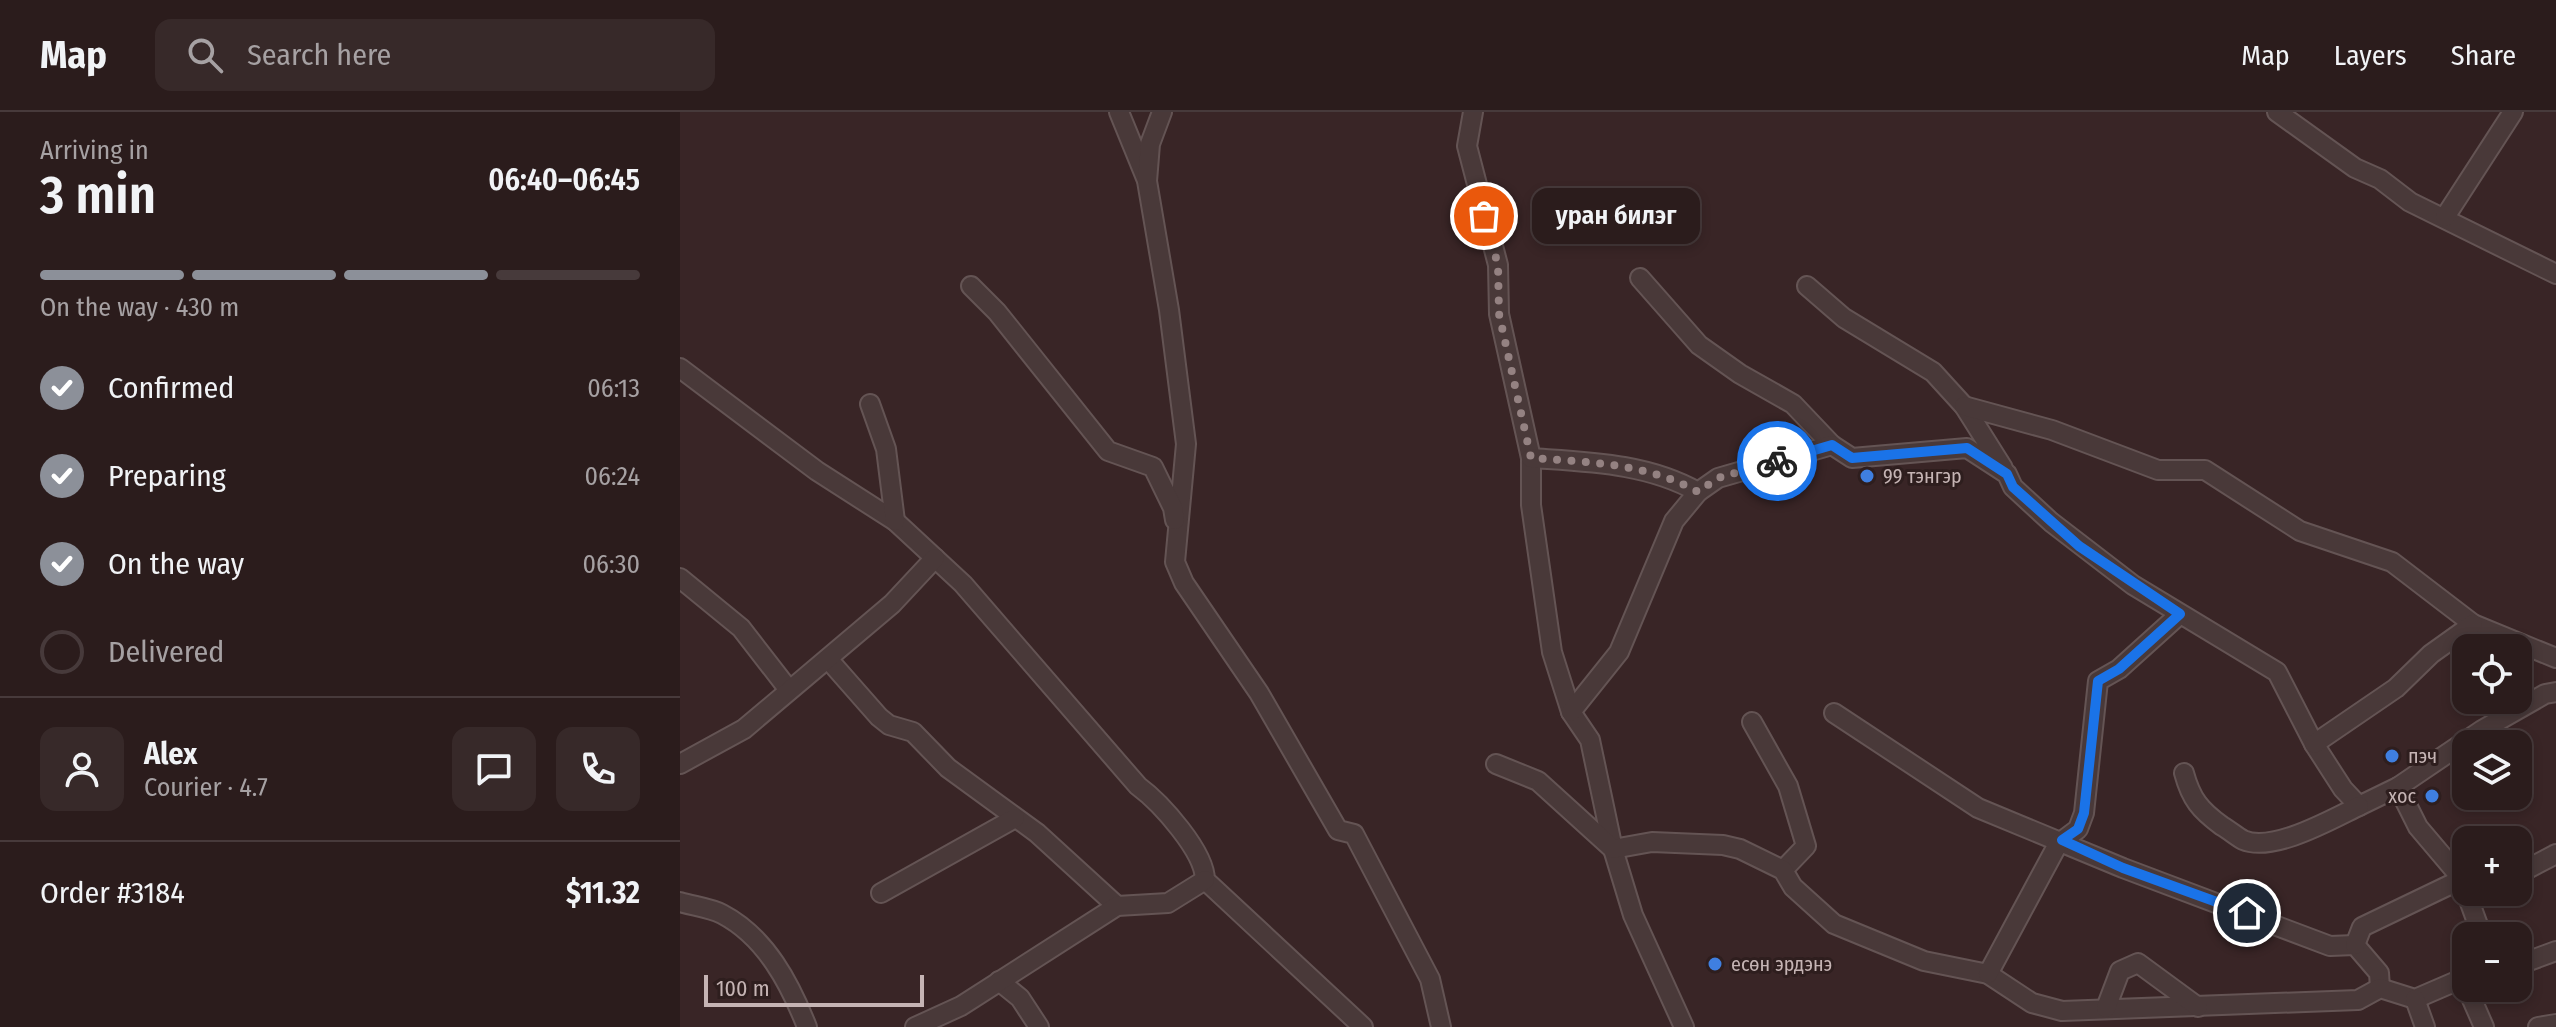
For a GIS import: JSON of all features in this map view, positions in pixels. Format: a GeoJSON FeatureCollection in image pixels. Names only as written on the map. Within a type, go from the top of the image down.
{"type":"FeatureCollection","features":[{"type":"Feature","properties":{"kind":"street"},"geometry":{"type":"LineString","coordinates":[[1119,112],[1147,181],[1169,310],[1186,444],[1175,562],[1184,583],[1259,693],[1338,830],[1354,834],[1430,979],[1441,1027]]}},
{"type":"Feature","properties":{"kind":"street"},"geometry":{"type":"LineString","coordinates":[[1147,181],[1150,144],[1162,112]]}},
{"type":"Feature","properties":{"kind":"street"},"geometry":{"type":"LineString","coordinates":[[1473,112],[1467,146],[1498,265],[1499,314],[1531,458],[1531,505],[1552,652],[1571,712],[1590,740],[1613,849],[1633,915],[1684,1027]]}},
{"type":"Feature","properties":{"kind":"street"},"geometry":{"type":"LineString","coordinates":[[2277,112],[2355,168],[2380,179],[2410,202],[2556,274]]}},
{"type":"Feature","properties":{"kind":"street"},"geometry":{"type":"LineString","coordinates":[[2445,217],[2513,112]]}},
{"type":"Feature","properties":{"kind":"street"},"geometry":{"type":"LineString","coordinates":[[1640,278],[1699,345],[1740,374],[1793,404],[1832,445],[1852,458],[1967,448],[2007,474]]}},
{"type":"Feature","properties":{"kind":"street"},"geometry":{"type":"LineString","coordinates":[[971,286],[997,312],[1108,451],[1153,467],[1173,508],[1176,526]]}},
{"type":"Feature","properties":{"kind":"street"},"geometry":{"type":"LineString","coordinates":[[1807,286],[1844,318],[1933,372],[1964,406],[2013,487],[2079,546],[2180,614],[2277,672],[2314,744],[2343,789],[2359,806]]}},
{"type":"Feature","properties":{"kind":"street"},"geometry":{"type":"LineString","coordinates":[[680,368],[817,471],[895,521],[963,584],[1138,786],[1157,800],[1205,866],[1205,880],[1363,1027]]}},
{"type":"Feature","properties":{"kind":"street"},"geometry":{"type":"LineString","coordinates":[[870,404],[886,449],[895,521]]}},
{"type":"Feature","properties":{"kind":"street"},"geometry":{"type":"LineString","coordinates":[[1964,406],[2052,430],[2158,470],[2205,470],[2300,531],[2392,562],[2473,624],[2556,658]]}},
{"type":"Feature","properties":{"kind":"street"},"geometry":{"type":"LineString","coordinates":[[1571,712],[1619,652],[1674,521],[1698,492],[1718,478],[1832,445]]}},
{"type":"Feature","properties":{"kind":"street"},"geometry":{"type":"LineString","coordinates":[[1531,458],[1611,464],[1676,480],[1698,492]]}},
{"type":"Feature","properties":{"kind":"street"},"geometry":{"type":"LineString","coordinates":[[680,764],[744,729],[892,604],[935,558]]}},
{"type":"Feature","properties":{"kind":"street"},"geometry":{"type":"LineString","coordinates":[[680,578],[741,628],[789,690]]}},
{"type":"Feature","properties":{"kind":"street"},"geometry":{"type":"LineString","coordinates":[[1988,974],[2062,840],[2078,829],[2084,813],[2098,681],[2119,669],[2180,614]]}},
{"type":"Feature","properties":{"kind":"street"},"geometry":{"type":"LineString","coordinates":[[2314,744],[2396,688],[2431,654],[2473,624]]}},
{"type":"Feature","properties":{"kind":"street"},"geometry":{"type":"LineString","coordinates":[[828,659],[884,722],[913,732],[948,768],[1037,833],[1117,906]]}},
{"type":"Feature","properties":{"kind":"street"},"geometry":{"type":"LineString","coordinates":[[2184,773],[2191,799],[2197,806],[2244,841],[2264,843],[2313,829],[2398,787],[2493,723],[2545,694],[2556,692]]}},
{"type":"Feature","properties":{"kind":"street"},"geometry":{"type":"LineString","coordinates":[[1834,713],[1978,808],[2062,840],[2123,868],[2330,946],[2355,945]]}},
{"type":"Feature","properties":{"kind":"street"},"geometry":{"type":"LineString","coordinates":[[1752,722],[1788,786],[1806,846],[1783,870]]}},
{"type":"Feature","properties":{"kind":"street"},"geometry":{"type":"LineString","coordinates":[[1496,764],[1538,781],[1613,849]]}},
{"type":"Feature","properties":{"kind":"street"},"geometry":{"type":"LineString","coordinates":[[2398,787],[2418,827],[2452,870]]}},
{"type":"Feature","properties":{"kind":"street"},"geometry":{"type":"LineString","coordinates":[[881,893],[1015,818]]}},
{"type":"Feature","properties":{"kind":"street"},"geometry":{"type":"LineString","coordinates":[[1613,849],[1652,842],[1723,845],[1765,859],[1783,870],[1793,887],[1834,924],[1924,961],[1988,974],[2032,1003],[2062,1011],[2358,1000],[2380,988],[2415,999],[2452,986]]}},
{"type":"Feature","properties":{"kind":"street"},"geometry":{"type":"LineString","coordinates":[[2532,867],[2556,854]]}},
{"type":"Feature","properties":{"kind":"street"},"geometry":{"type":"LineString","coordinates":[[915,1027],[961,1006],[1117,906],[1168,903],[1205,880]]}},
{"type":"Feature","properties":{"kind":"street"},"geometry":{"type":"LineString","coordinates":[[2355,945],[2362,927],[2452,897]]}},
{"type":"Feature","properties":{"kind":"street"},"geometry":{"type":"LineString","coordinates":[[680,902],[722,914],[761,946],[791,985],[807,1027]]}},
{"type":"Feature","properties":{"kind":"street"},"geometry":{"type":"LineString","coordinates":[[2355,945],[2379,973],[2380,988]]}},
{"type":"Feature","properties":{"kind":"street"},"geometry":{"type":"LineString","coordinates":[[2532,960],[2556,951]]}},
{"type":"Feature","properties":{"kind":"street"},"geometry":{"type":"LineString","coordinates":[[2106,1008],[2120,971],[2138,963],[2198,1007]]}},
{"type":"Feature","properties":{"kind":"street"},"geometry":{"type":"LineString","coordinates":[[999,981],[1020,998],[1039,1027]]}},
{"type":"Feature","properties":{"kind":"street"},"geometry":{"type":"LineString","coordinates":[[2415,999],[2425,1027]]}},
{"type":"Feature","properties":{"kind":"street"},"geometry":{"type":"LineString","coordinates":[[2474,1002],[2484,1027]]}},
{"type":"Feature","properties":{"kind":"street"},"geometry":{"type":"LineString","coordinates":[[2538,1027],[2556,1024]]}},
{"type":"Feature","properties":{"kind":"way so far"},"geometry":{"type":"LineString","coordinates":[[1484,216],[1498,265],[1499,314],[1531,458],[1611,464],[1655,473],[1698,492],[1718,478],[1777,461]]}},
{"type":"Feature","properties":{"kind":"place","name":"уран билэг"},"geometry":{"type":"Point","coordinates":[1484,216]}},
{"type":"Feature","properties":{"kind":"place","name":"99 тэнгэр"},"geometry":{"type":"Point","coordinates":[1867,476]}},
{"type":"Feature","properties":{"kind":"place","name":"пэч"},"geometry":{"type":"Point","coordinates":[2392,756]}},
{"type":"Feature","properties":{"kind":"place","name":"хос"},"geometry":{"type":"Point","coordinates":[2432,796]}},
{"type":"Feature","properties":{"kind":"place","name":"есөн эрдэнэ"},"geometry":{"type":"Point","coordinates":[1715,964]}},
{"type":"Feature","properties":{"kind":"route"},"geometry":{"type":"LineString","coordinates":[[1777,461],[1832,445],[1852,458],[1967,448],[2007,474],[2013,487],[2079,546],[2180,614],[2119,669],[2098,681],[2084,813],[2078,829],[2062,840],[2123,868],[2247,913]]}}]}
